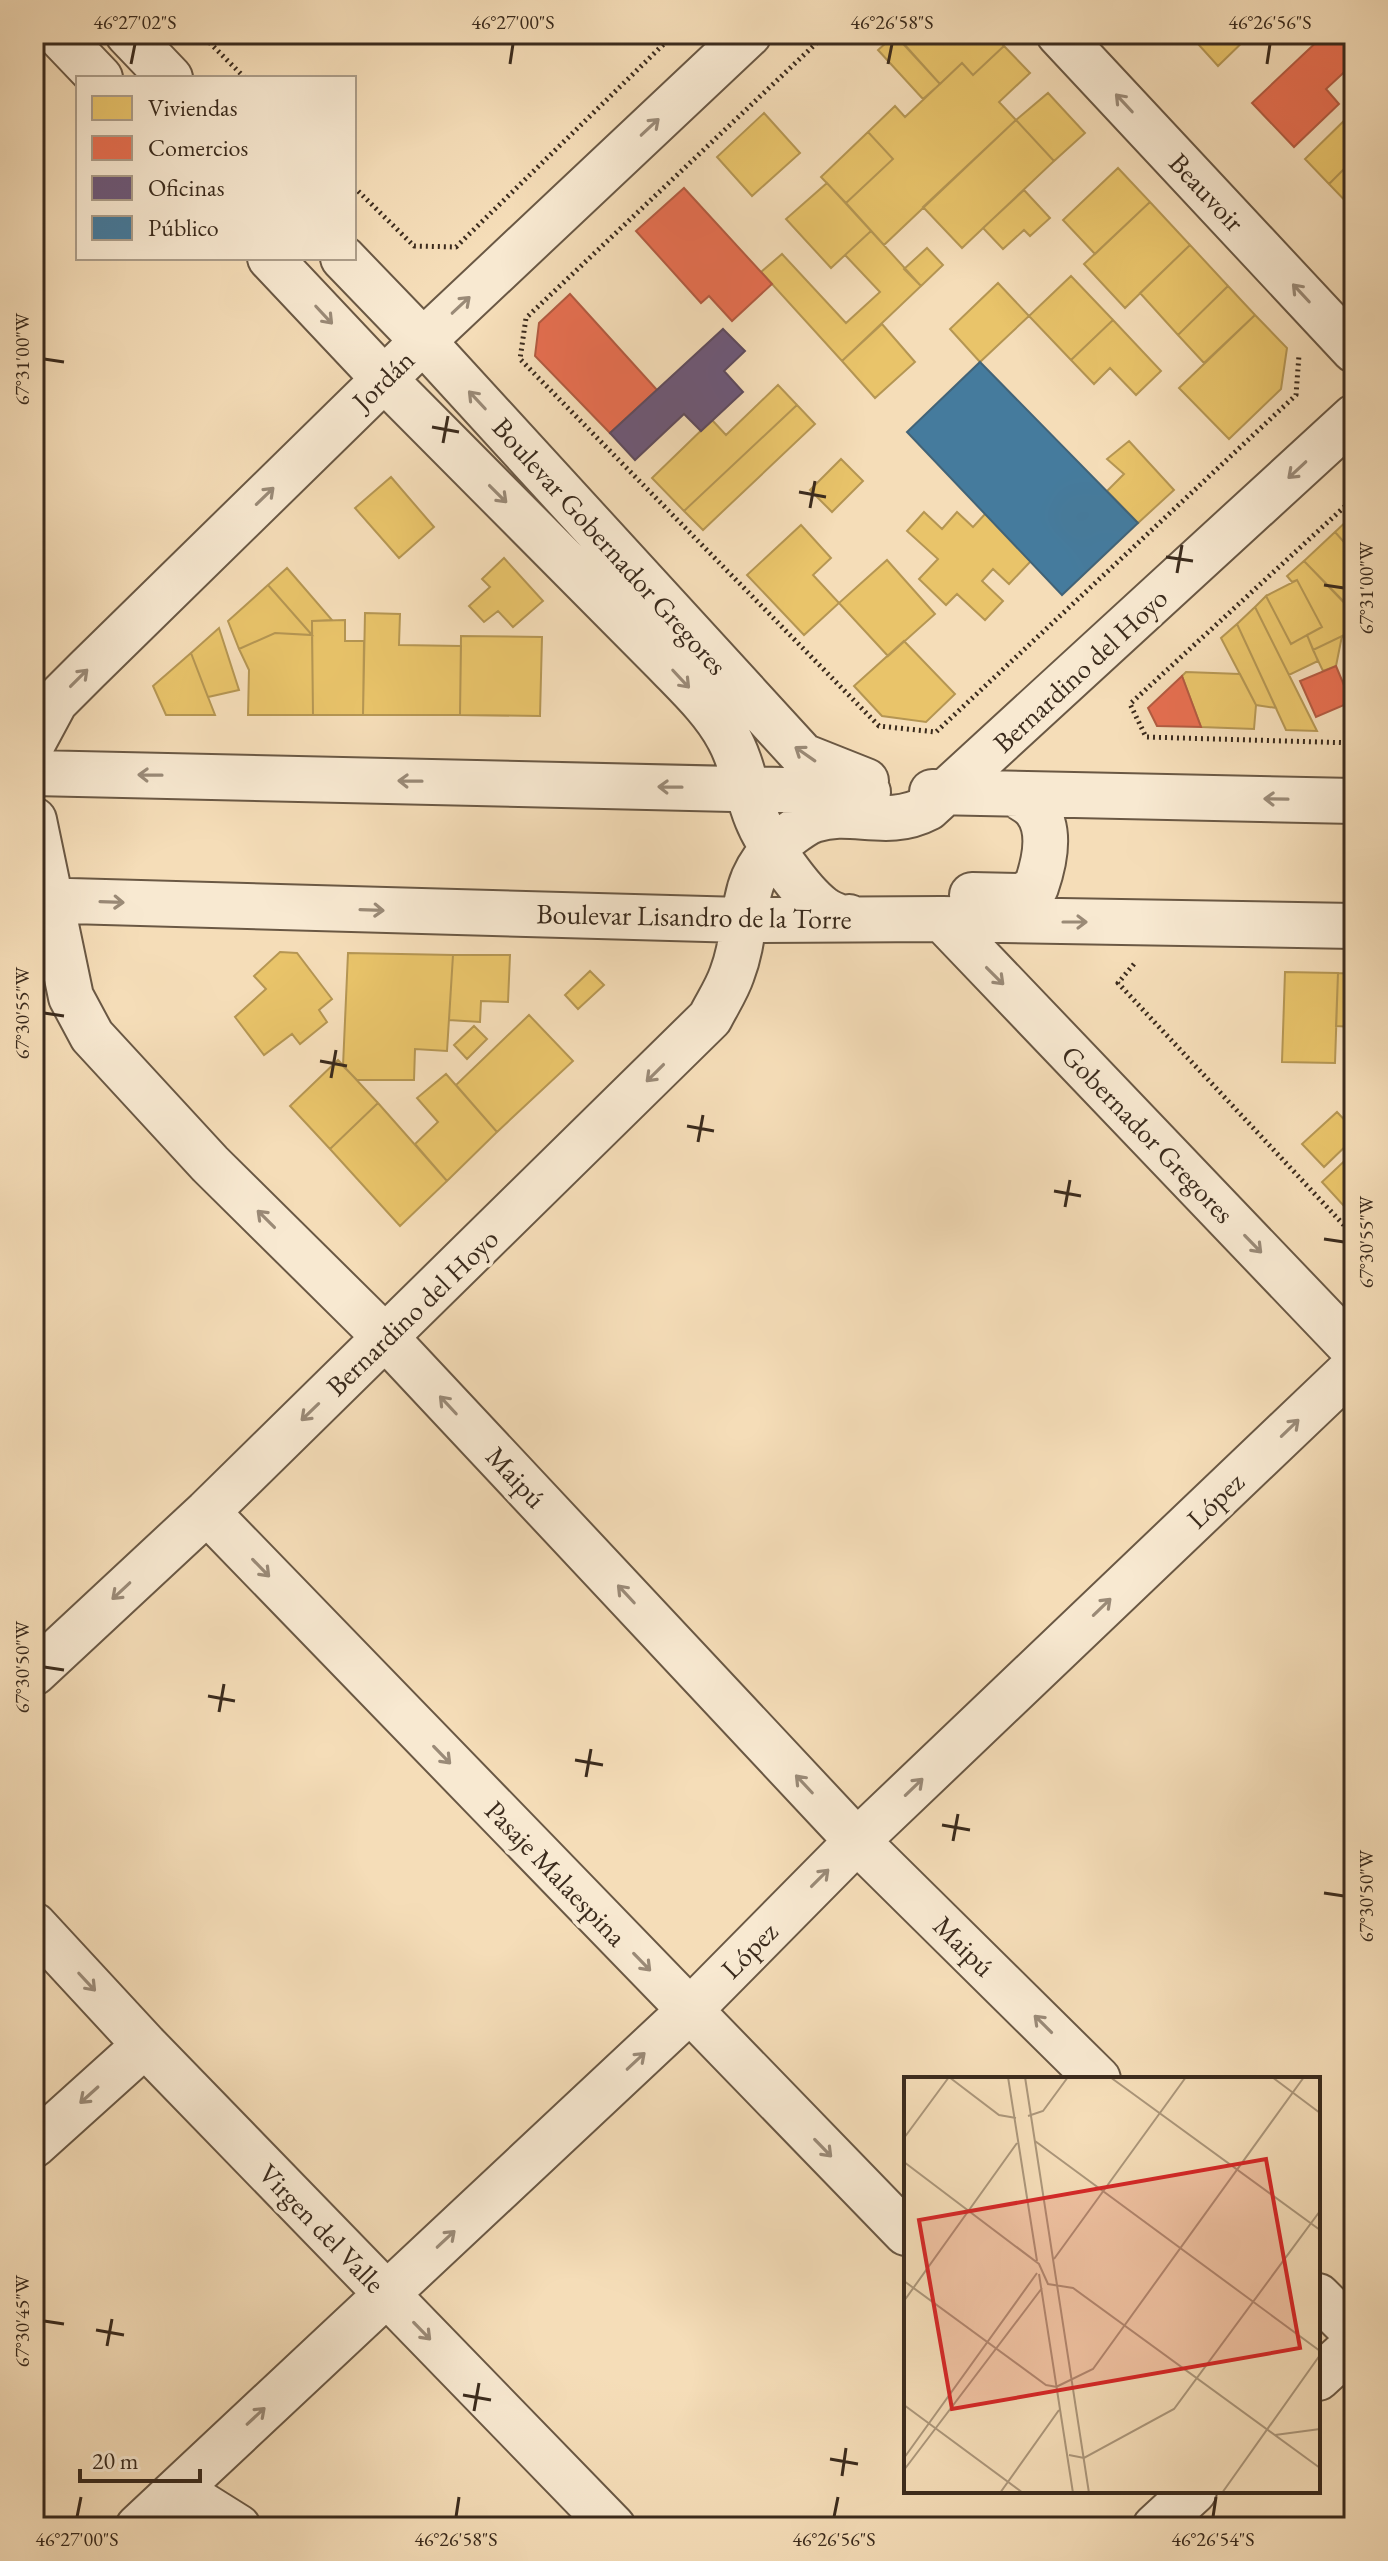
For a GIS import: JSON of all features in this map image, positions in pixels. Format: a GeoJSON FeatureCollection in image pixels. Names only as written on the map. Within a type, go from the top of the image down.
{"type":"FeatureCollection","features":[{"type":"Feature","properties":{"kind":"street"},"geometry":{"type":"LineString","coordinates":[[58,34],[98,76]]}},
{"type":"Feature","properties":{"kind":"street"},"geometry":{"type":"LineString","coordinates":[[128,34],[168,76]]}},
{"type":"Feature","properties":{"kind":"street","name":"Jordán"},"geometry":{"type":"LineString","coordinates":[[34,741],[55,702],[423,341],[749,34]]}},
{"type":"Feature","properties":{"kind":"street","name":"Beauvoir"},"geometry":{"type":"LineString","coordinates":[[1059,34],[1354,350]]}},
{"type":"Feature","properties":{"kind":"street","name":"Boulevar Gobernador Gregores"},"geometry":{"type":"LineString","coordinates":[[272,260],[384,379],[709,709],[739,760],[757,820],[773,848],[805,892],[824,910],[844,919]]}},
{"type":"Feature","properties":{"kind":"street","name":"Boulevar Gobernador Gregores"},"geometry":{"type":"LineString","coordinates":[[345,260],[803,756],[837,771],[903,792]]}},
{"type":"Feature","properties":{"kind":"street","name":"Bernardino del Hoyo"},"geometry":{"type":"LineString","coordinates":[[34,1673],[207,1512],[710,1018],[732,974],[749,887],[773,848],[812,820],[827,817],[911,817],[928,808],[1354,417]]}},
{"type":"Feature","properties":{"kind":"street"},"geometry":{"type":"LineString","coordinates":[[34,773],[1354,801]]}},
{"type":"Feature","properties":{"kind":"street"},"geometry":{"type":"LineString","coordinates":[[844,919],[860,912],[878,898],[900,893],[1022,896],[1036,887],[1043,863],[1044,835],[1035,807],[1015,794]]}},
{"type":"Feature","properties":{"kind":"street","name":"Maipú"},"geometry":{"type":"LineString","coordinates":[[34,820],[42,900],[71,997],[92,1036],[210,1164],[386,1338],[857,1841],[1096,2077]]}},
{"type":"Feature","properties":{"kind":"street","name":"Boulevar Lisandro de la Torre"},"geometry":{"type":"LineString","coordinates":[[42,900],[742,920],[942,919],[1354,926]]}},
{"type":"Feature","properties":{"kind":"street","name":"Gobernador Gregores"},"geometry":{"type":"LineString","coordinates":[[942,919],[1354,1350]]}},
{"type":"Feature","properties":{"kind":"street","name":"López"},"geometry":{"type":"LineString","coordinates":[[138,2527],[689,2011],[857,1841],[1354,1367]]}},
{"type":"Feature","properties":{"kind":"street","name":"Pasaje Malaespina"},"geometry":{"type":"LineString","coordinates":[[207,1512],[904,2231]]}},
{"type":"Feature","properties":{"kind":"street","name":"Virgen del Valle"},"geometry":{"type":"LineString","coordinates":[[34,1925],[145,2045],[613,2527]]}},
{"type":"Feature","properties":{"kind":"street"},"geometry":{"type":"LineString","coordinates":[[34,2145],[145,2045]]}},
{"type":"Feature","properties":{"kind":"street"},"geometry":{"type":"LineString","coordinates":[[1320,2298],[1354,2332]]}},
{"type":"Feature","properties":{"kind":"street"},"geometry":{"type":"LineString","coordinates":[[1320,2376],[1354,2345]]}},
{"type":"Feature","properties":{"kind":"street"},"geometry":{"type":"LineString","coordinates":[[181,2487],[187,2495],[238,2527]]}},
{"type":"Feature","properties":{"kind":"path"},"geometry":{"type":"LineString","coordinates":[[201,34],[243,76]]}},
{"type":"Feature","properties":{"kind":"path"},"geometry":{"type":"LineString","coordinates":[[356,189],[414,246],[456,247],[674,34]]}},
{"type":"Feature","properties":{"kind":"path"},"geometry":{"type":"LineString","coordinates":[[826,34],[526,318],[520,359],[879,726],[936,732],[1296,395],[1300,345]]}},
{"type":"Feature","properties":{"kind":"path"},"geometry":{"type":"LineString","coordinates":[[1354,498],[1130,704],[1146,737],[1354,743]]}},
{"type":"Feature","properties":{"kind":"path"},"geometry":{"type":"LineString","coordinates":[[1135,962],[1118,983],[1354,1236]]}},
{"type":"Feature","properties":{"kind":"building: Viviendas"},"geometry":{"type":"Polygon","coordinates":[[[895,34],[993,34],[1004,46],[973,75],[962,63],[940,84],[895,34]]]}},
{"type":"Feature","properties":{"kind":"building: Viviendas"},"geometry":{"type":"Polygon","coordinates":[[[1189,34],[1251,34],[1218,66],[1189,34]]]}},
{"type":"Feature","properties":{"kind":"building: Viviendas"},"geometry":{"type":"Polygon","coordinates":[[[895,35],[940,84],[923,99],[878,50],[895,35]]]}},
{"type":"Feature","properties":{"kind":"building: Viviendas"},"geometry":{"type":"Polygon","coordinates":[[[1004,46],[1030,73],[999,102],[1016,120],[884,245],[846,203],[893,159],[868,132],[895,106],[905,117],[962,63],[973,75],[1004,46]]]}},
{"type":"Feature","properties":{"kind":"building: Viviendas"},"geometry":{"type":"Polygon","coordinates":[[[1048,93],[1085,133],[1054,161],[1016,120],[1048,93]]]}},
{"type":"Feature","properties":{"kind":"building: Viviendas"},"geometry":{"type":"Polygon","coordinates":[[[1354,111],[1354,159],[1329,184],[1305,159],[1354,111]]]}},
{"type":"Feature","properties":{"kind":"building: Viviendas"},"geometry":{"type":"Polygon","coordinates":[[[764,113],[800,153],[752,196],[717,157],[764,113]]]}},
{"type":"Feature","properties":{"kind":"building: Viviendas"},"geometry":{"type":"Polygon","coordinates":[[[1016,120],[1054,161],[962,248],[923,207],[1016,120]]]}},
{"type":"Feature","properties":{"kind":"building: Viviendas"},"geometry":{"type":"Polygon","coordinates":[[[868,132],[893,159],[846,203],[821,177],[868,132]]]}},
{"type":"Feature","properties":{"kind":"building: Viviendas"},"geometry":{"type":"Polygon","coordinates":[[[1354,159],[1354,210],[1329,184],[1354,159]]]}},
{"type":"Feature","properties":{"kind":"building: Viviendas"},"geometry":{"type":"Polygon","coordinates":[[[1118,168],[1150,202],[1095,254],[1063,220],[1118,168]]]}},
{"type":"Feature","properties":{"kind":"building: Viviendas"},"geometry":{"type":"Polygon","coordinates":[[[827,183],[871,231],[831,268],[786,219],[827,183]]]}},
{"type":"Feature","properties":{"kind":"building: Viviendas"},"geometry":{"type":"Polygon","coordinates":[[[1024,190],[1050,218],[1030,236],[1024,230],[1003,249],[983,228],[1024,190]]]}},
{"type":"Feature","properties":{"kind":"building: Viviendas"},"geometry":{"type":"Polygon","coordinates":[[[1150,202],[1190,245],[1125,308],[1084,264],[1150,202]]]}},
{"type":"Feature","properties":{"kind":"building: Viviendas"},"geometry":{"type":"Polygon","coordinates":[[[871,231],[921,286],[842,361],[761,272],[782,254],[846,323],[880,292],[845,255],[871,231]]]}},
{"type":"Feature","properties":{"kind":"building: Viviendas"},"geometry":{"type":"Polygon","coordinates":[[[1190,245],[1228,286],[1178,335],[1140,293],[1190,245]]]}},
{"type":"Feature","properties":{"kind":"building: Viviendas"},"geometry":{"type":"Polygon","coordinates":[[[927,248],[943,265],[921,286],[904,269],[927,248]]]}},
{"type":"Feature","properties":{"kind":"building: Viviendas"},"geometry":{"type":"Polygon","coordinates":[[[1071,276],[1113,320],[1071,360],[1029,316],[1071,276]]]}},
{"type":"Feature","properties":{"kind":"building: Viviendas"},"geometry":{"type":"Polygon","coordinates":[[[998,283],[1029,316],[980,362],[950,329],[998,283]]]}},
{"type":"Feature","properties":{"kind":"building: Viviendas"},"geometry":{"type":"Polygon","coordinates":[[[1228,286],[1255,315],[1204,363],[1178,335],[1228,286]]]}},
{"type":"Feature","properties":{"kind":"building: Viviendas"},"geometry":{"type":"Polygon","coordinates":[[[1255,315],[1287,348],[1281,389],[1229,439],[1179,388],[1255,315]]]}},
{"type":"Feature","properties":{"kind":"building: Viviendas"},"geometry":{"type":"Polygon","coordinates":[[[1113,320],[1161,371],[1136,395],[1110,368],[1094,384],[1071,360],[1113,320]]]}},
{"type":"Feature","properties":{"kind":"building: Viviendas"},"geometry":{"type":"Polygon","coordinates":[[[882,324],[915,362],[875,398],[842,361],[882,324]]]}},
{"type":"Feature","properties":{"kind":"building: Viviendas"},"geometry":{"type":"Polygon","coordinates":[[[778,385],[797,405],[684,511],[652,478],[712,420],[726,435],[778,385]]]}},
{"type":"Feature","properties":{"kind":"building: Viviendas"},"geometry":{"type":"Polygon","coordinates":[[[797,405],[815,424],[703,530],[684,511],[797,405]]]}},
{"type":"Feature","properties":{"kind":"building: Viviendas"},"geometry":{"type":"Polygon","coordinates":[[[1129,441],[1174,490],[1138,523],[1107,491],[1124,474],[1107,459],[1129,441]]]}},
{"type":"Feature","properties":{"kind":"building: Viviendas"},"geometry":{"type":"Polygon","coordinates":[[[841,459],[863,481],[832,512],[810,490],[841,459]]]}},
{"type":"Feature","properties":{"kind":"building: Viviendas"},"geometry":{"type":"Polygon","coordinates":[[[391,477],[434,527],[399,558],[355,508],[391,477]]]}},
{"type":"Feature","properties":{"kind":"building: Viviendas"},"geometry":{"type":"Polygon","coordinates":[[[924,512],[942,529],[957,512],[973,527],[986,513],[1031,561],[1009,584],[993,569],[982,581],[1003,601],[985,620],[957,594],[946,605],[919,579],[938,559],[907,531],[924,512]]]}},
{"type":"Feature","properties":{"kind":"building: Viviendas"},"geometry":{"type":"Polygon","coordinates":[[[1354,514],[1354,547],[1351,550],[1335,532],[1354,514]]]}},
{"type":"Feature","properties":{"kind":"building: Viviendas"},"geometry":{"type":"Polygon","coordinates":[[[801,525],[831,558],[813,575],[839,603],[804,635],[747,575],[801,525]]]}},
{"type":"Feature","properties":{"kind":"building: Viviendas"},"geometry":{"type":"Polygon","coordinates":[[[1335,532],[1351,550],[1354,547],[1354,612],[1304,561],[1335,532]]]}},
{"type":"Feature","properties":{"kind":"building: Viviendas"},"geometry":{"type":"Polygon","coordinates":[[[504,558],[543,601],[513,627],[498,611],[484,622],[469,606],[490,587],[482,579],[504,558]]]}},
{"type":"Feature","properties":{"kind":"building: Viviendas"},"geometry":{"type":"Polygon","coordinates":[[[887,560],[935,614],[888,656],[839,603],[887,560]]]}},
{"type":"Feature","properties":{"kind":"building: Viviendas"},"geometry":{"type":"Polygon","coordinates":[[[1304,561],[1353,612],[1349,638],[1342,636],[1313,650],[1307,635],[1322,627],[1297,580],[1292,582],[1287,576],[1304,561]]]}},
{"type":"Feature","properties":{"kind":"building: Viviendas"},"geometry":{"type":"Polygon","coordinates":[[[287,568],[332,620],[312,621],[312,635],[268,585],[287,568]]]}},
{"type":"Feature","properties":{"kind":"building: Viviendas"},"geometry":{"type":"Polygon","coordinates":[[[1297,580],[1322,627],[1291,644],[1266,596],[1297,580]]]}},
{"type":"Feature","properties":{"kind":"building: Viviendas"},"geometry":{"type":"Polygon","coordinates":[[[268,585],[312,635],[275,633],[239,649],[228,621],[268,585]]]}},
{"type":"Feature","properties":{"kind":"building: Viviendas"},"geometry":{"type":"Polygon","coordinates":[[[1266,596],[1291,644],[1307,635],[1318,661],[1289,675],[1255,607],[1266,596]]]}},
{"type":"Feature","properties":{"kind":"building: Viviendas"},"geometry":{"type":"Polygon","coordinates":[[[1255,607],[1317,731],[1286,730],[1237,624],[1255,607]]]}},
{"type":"Feature","properties":{"kind":"building: Viviendas"},"geometry":{"type":"Polygon","coordinates":[[[365,613],[400,614],[399,645],[461,646],[460,715],[363,715],[365,613]]]}},
{"type":"Feature","properties":{"kind":"building: Viviendas"},"geometry":{"type":"Polygon","coordinates":[[[345,620],[345,641],[364,641],[363,715],[313,715],[312,621],[345,620]]]}},
{"type":"Feature","properties":{"kind":"building: Viviendas"},"geometry":{"type":"Polygon","coordinates":[[[1237,624],[1276,708],[1256,705],[1221,638],[1237,624]]]}},
{"type":"Feature","properties":{"kind":"building: Viviendas"},"geometry":{"type":"Polygon","coordinates":[[[219,628],[239,690],[208,697],[191,653],[219,628]]]}},
{"type":"Feature","properties":{"kind":"building: Viviendas"},"geometry":{"type":"Polygon","coordinates":[[[1354,632],[1354,695],[1348,694],[1354,632]]]}},
{"type":"Feature","properties":{"kind":"building: Viviendas"},"geometry":{"type":"Polygon","coordinates":[[[275,633],[312,635],[313,715],[248,715],[249,670],[239,649],[275,633]]]}},
{"type":"Feature","properties":{"kind":"building: Viviendas"},"geometry":{"type":"Polygon","coordinates":[[[461,636],[542,637],[540,716],[460,715],[461,636]]]}},
{"type":"Feature","properties":{"kind":"building: Viviendas"},"geometry":{"type":"Polygon","coordinates":[[[1342,636],[1336,666],[1323,671],[1313,650],[1342,636]]]}},
{"type":"Feature","properties":{"kind":"building: Viviendas"},"geometry":{"type":"Polygon","coordinates":[[[904,641],[955,694],[926,722],[882,716],[854,686],[904,641]]]}},
{"type":"Feature","properties":{"kind":"building: Viviendas"},"geometry":{"type":"Polygon","coordinates":[[[191,653],[215,715],[166,715],[153,686],[191,653]]]}},
{"type":"Feature","properties":{"kind":"building: Viviendas"},"geometry":{"type":"Polygon","coordinates":[[[1186,672],[1240,674],[1256,705],[1254,729],[1201,727],[1182,676],[1186,672]]]}},
{"type":"Feature","properties":{"kind":"building: Viviendas"},"geometry":{"type":"Polygon","coordinates":[[[280,952],[297,953],[332,999],[319,1010],[327,1022],[300,1044],[292,1034],[264,1055],[235,1017],[266,989],[254,976],[280,952]]]}},
{"type":"Feature","properties":{"kind":"building: Viviendas"},"geometry":{"type":"Polygon","coordinates":[[[348,953],[453,955],[447,1051],[415,1049],[414,1080],[357,1080],[343,1066],[348,953]]]}},
{"type":"Feature","properties":{"kind":"building: Viviendas"},"geometry":{"type":"Polygon","coordinates":[[[453,955],[510,955],[508,1002],[481,1001],[480,1022],[449,1020],[453,955]]]}},
{"type":"Feature","properties":{"kind":"building: Viviendas"},"geometry":{"type":"Polygon","coordinates":[[[590,971],[604,985],[578,1009],[565,995],[590,971]]]}},
{"type":"Feature","properties":{"kind":"building: Viviendas"},"geometry":{"type":"Polygon","coordinates":[[[1285,972],[1338,973],[1335,1063],[1282,1062],[1285,972]]]}},
{"type":"Feature","properties":{"kind":"building: Viviendas"},"geometry":{"type":"Polygon","coordinates":[[[1338,973],[1354,974],[1354,1027],[1336,1026],[1338,973]]]}},
{"type":"Feature","properties":{"kind":"building: Viviendas"},"geometry":{"type":"Polygon","coordinates":[[[529,1015],[573,1061],[497,1132],[456,1085],[529,1015]]]}},
{"type":"Feature","properties":{"kind":"building: Viviendas"},"geometry":{"type":"Polygon","coordinates":[[[474,1026],[487,1039],[467,1059],[454,1045],[474,1026]]]}},
{"type":"Feature","properties":{"kind":"building: Viviendas"},"geometry":{"type":"Polygon","coordinates":[[[338,1060],[378,1103],[330,1149],[290,1106],[338,1060]]]}},
{"type":"Feature","properties":{"kind":"building: Viviendas"},"geometry":{"type":"Polygon","coordinates":[[[446,1074],[497,1132],[447,1181],[415,1144],[438,1122],[417,1098],[446,1074]]]}},
{"type":"Feature","properties":{"kind":"building: Viviendas"},"geometry":{"type":"Polygon","coordinates":[[[378,1103],[447,1181],[400,1226],[330,1149],[378,1103]]]}},
{"type":"Feature","properties":{"kind":"building: Viviendas"},"geometry":{"type":"Polygon","coordinates":[[[1337,1112],[1354,1130],[1354,1138],[1324,1167],[1302,1144],[1337,1112]]]}},
{"type":"Feature","properties":{"kind":"building: Viviendas"},"geometry":{"type":"Polygon","coordinates":[[[1354,1152],[1354,1217],[1322,1182],[1354,1152]]]}},
{"type":"Feature","properties":{"kind":"building: Comercios"},"geometry":{"type":"Polygon","coordinates":[[[1325,34],[1345,34],[1354,44],[1354,63],[1326,89],[1339,104],[1294,147],[1252,103],[1325,34]]]}},
{"type":"Feature","properties":{"kind":"building: Comercios"},"geometry":{"type":"Polygon","coordinates":[[[684,188],[772,284],[732,321],[709,296],[701,303],[636,231],[684,188]]]}},
{"type":"Feature","properties":{"kind":"building: Comercios"},"geometry":{"type":"Polygon","coordinates":[[[570,294],[657,390],[610,433],[535,356],[539,323],[570,294]]]}},
{"type":"Feature","properties":{"kind":"building: Comercios"},"geometry":{"type":"Polygon","coordinates":[[[1336,666],[1351,702],[1316,717],[1300,681],[1336,666]]]}},
{"type":"Feature","properties":{"kind":"building: Comercios"},"geometry":{"type":"Polygon","coordinates":[[[1182,676],[1201,727],[1157,726],[1148,708],[1182,676]]]}},
{"type":"Feature","properties":{"kind":"building: Oficinas"},"geometry":{"type":"Polygon","coordinates":[[[723,329],[745,351],[724,371],[743,392],[701,431],[684,414],[635,460],[610,433],[723,329]]]}},
{"type":"Feature","properties":{"kind":"building: Público"},"geometry":{"type":"Polygon","coordinates":[[[980,362],[1138,523],[1062,595],[907,432],[980,362]]]}}]}
